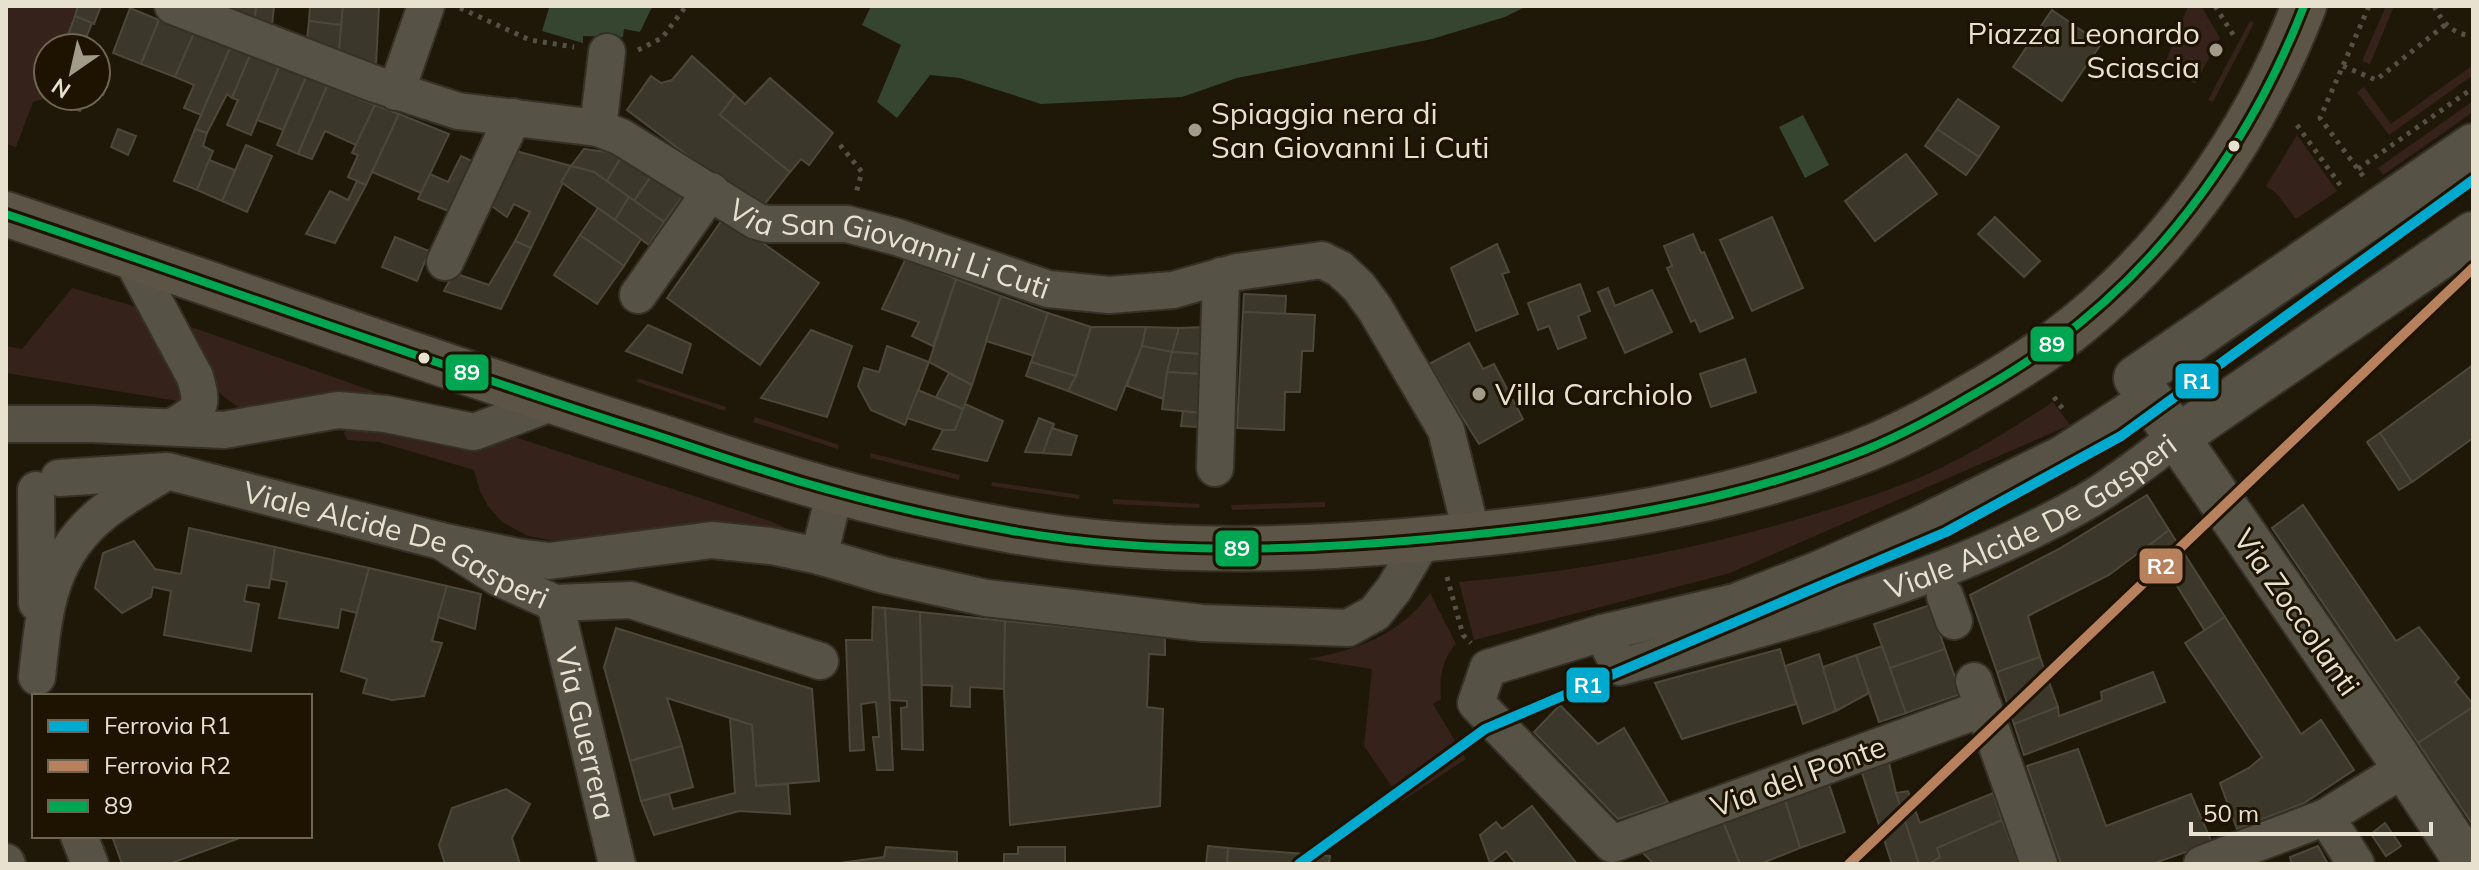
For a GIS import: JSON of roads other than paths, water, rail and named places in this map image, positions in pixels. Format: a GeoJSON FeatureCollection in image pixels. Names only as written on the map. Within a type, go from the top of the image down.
{"type":"FeatureCollection","features":[{"type":"Feature","properties":{"kind":"main road"},"geometry":{"type":"LineString","coordinates":[[6,214],[554,402],[763,470],[925,514],[1019,532],[1129,544],[1247,549],[1423,540],[1560,526],[1660,509],[1788,476],[1858,453],[1899,435],[1934,418],[2015,369],[2053,343],[2144,263],[2205,190],[2252,118],[2304,6]]}},
{"type":"Feature","properties":{"kind":"main road","name":"Viale Alcide De Gasperi"},"geometry":{"type":"LineString","coordinates":[[2142,388],[2473,146]]}},
{"type":"Feature","properties":{"kind":"main road","name":"Viale Alcide De Gasperi"},"geometry":{"type":"LineString","coordinates":[[2176,438],[2473,234]]}},
{"type":"Feature","properties":{"kind":"main road","name":"Via Zoccolanti"},"geometry":{"type":"LineString","coordinates":[[2142,388],[2398,757],[2468,864]]}},
{"type":"Feature","properties":{"kind":"street","name":"Via San Giovanni Li Cuti"},"geometry":{"type":"LineString","coordinates":[[173,6],[396,92],[458,111],[598,128],[621,137],[756,221],[767,224],[847,224],[897,237],[1048,289],[1109,295],[1173,290],[1221,276],[1322,260],[1340,269],[1359,287],[1446,430],[1472,535]]}},
{"type":"Feature","properties":{"kind":"street"},"geometry":{"type":"LineString","coordinates":[[396,92],[426,6]]}},
{"type":"Feature","properties":{"kind":"street"},"geometry":{"type":"LineString","coordinates":[[598,128],[607,52]]}},
{"type":"Feature","properties":{"kind":"street"},"geometry":{"type":"LineString","coordinates":[[445,262],[513,117]]}},
{"type":"Feature","properties":{"kind":"street"},"geometry":{"type":"LineString","coordinates":[[638,295],[711,191]]}},
{"type":"Feature","properties":{"kind":"street"},"geometry":{"type":"LineString","coordinates":[[130,256],[195,377],[201,396],[194,415],[174,426]]}},
{"type":"Feature","properties":{"kind":"street"},"geometry":{"type":"LineString","coordinates":[[1215,468],[1221,276]]}},
{"type":"Feature","properties":{"kind":"street","name":"Viale Alcide De Gasperi"},"geometry":{"type":"LineString","coordinates":[[1626,857],[1476,703],[1488,668],[1602,633],[1735,602],[1817,570],[1917,526],[2062,454],[2142,388]]}},
{"type":"Feature","properties":{"kind":"street"},"geometry":{"type":"LineString","coordinates":[[6,424],[174,426],[224,430],[338,410],[386,414],[474,432],[554,402]]}},
{"type":"Feature","properties":{"kind":"street"},"geometry":{"type":"LineString","coordinates":[[39,686],[33,488],[64,465],[66,451],[59,437],[45,425]]}},
{"type":"Feature","properties":{"kind":"street","name":"Viale Alcide De Gasperi"},"geometry":{"type":"LineString","coordinates":[[1602,633],[1620,667],[1743,633],[1936,572],[1983,553],[2088,500],[2176,438]]}},
{"type":"Feature","properties":{"kind":"street"},"geometry":{"type":"LineString","coordinates":[[39,686],[44,615],[61,562],[76,538],[104,512],[167,471]]}},
{"type":"Feature","properties":{"kind":"street","name":"Viale Alcide De Gasperi"},"geometry":{"type":"LineString","coordinates":[[33,488],[167,471],[441,541],[499,578],[555,603],[631,600],[820,661]]}},
{"type":"Feature","properties":{"kind":"street"},"geometry":{"type":"LineString","coordinates":[[819,556],[835,491]]}},
{"type":"Feature","properties":{"kind":"street"},"geometry":{"type":"LineString","coordinates":[[441,541],[549,561],[712,540],[771,546],[819,556],[884,575],[986,598],[1202,623],[1348,628],[1375,613],[1394,589],[1423,540]]}},
{"type":"Feature","properties":{"kind":"street","name":"Via Guerrera"},"geometry":{"type":"LineString","coordinates":[[555,603],[617,864]]}},
{"type":"Feature","properties":{"kind":"street","name":"Via del Ponte"},"geometry":{"type":"LineString","coordinates":[[1626,857],[1979,694],[2039,864]]}},
{"type":"Feature","properties":{"kind":"street"},"geometry":{"type":"LineString","coordinates":[[2202,864],[2318,820],[2398,757]]}},
{"type":"Feature","properties":{"kind":"street"},"geometry":{"type":"LineString","coordinates":[[2318,820],[2356,864]]}},
{"type":"Feature","properties":{"kind":"rail line","name":"R1"},"geometry":{"type":"LineString","coordinates":[[1299,864],[1485,729],[1946,532],[2121,436],[2473,180]]}},
{"type":"Feature","properties":{"kind":"rail line","name":"R2"},"geometry":{"type":"LineString","coordinates":[[1849,864],[2473,268]]}},
{"type":"Feature","properties":{"kind":"place","name":"Piazza Leonardo Sciascia"},"geometry":{"type":"Point","coordinates":[2216,50]}},
{"type":"Feature","properties":{"kind":"place","name":"Spiaggia nera di San Giovanni Li Cuti"},"geometry":{"type":"Point","coordinates":[1195,130]}},
{"type":"Feature","properties":{"kind":"place","name":"Villa Carchiolo"},"geometry":{"type":"Point","coordinates":[1479,394]}}]}
